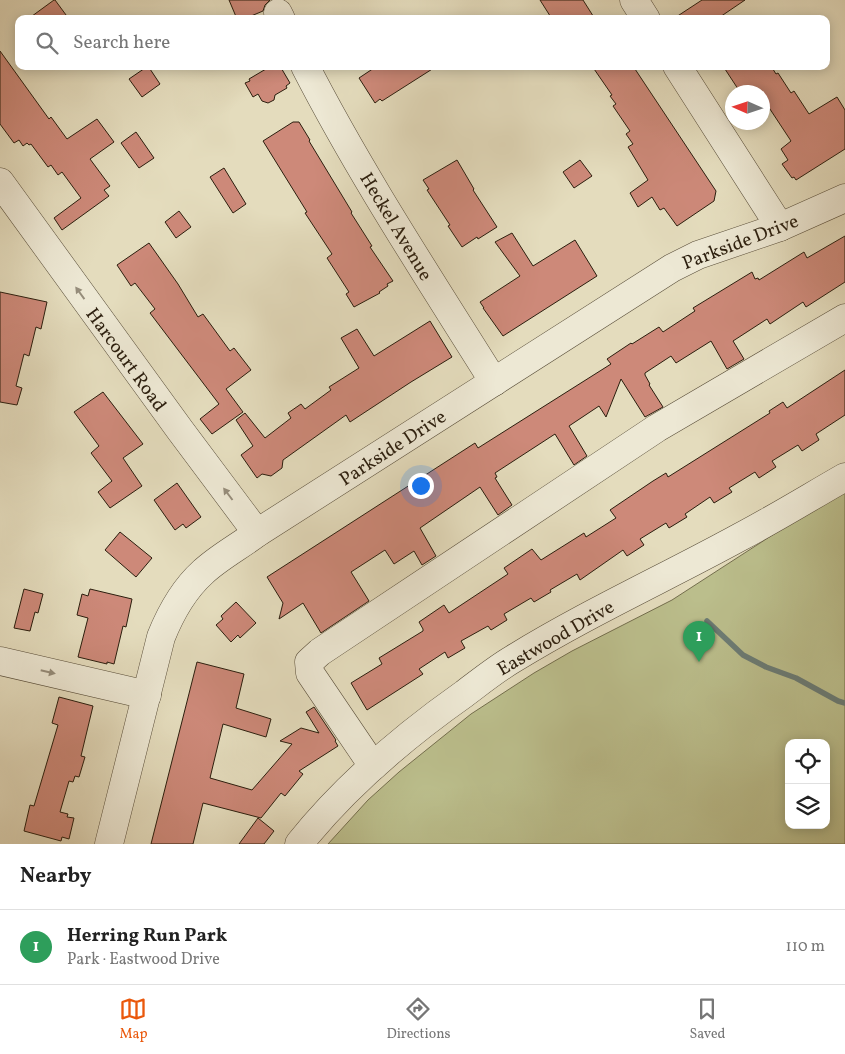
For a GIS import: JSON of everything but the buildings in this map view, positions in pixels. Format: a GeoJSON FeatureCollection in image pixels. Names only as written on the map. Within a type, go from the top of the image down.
{"type":"FeatureCollection","features":[{"type":"Feature","properties":{"kind":"street"},"geometry":{"type":"LineString","coordinates":[[634,0],[643,15]]}},
{"type":"Feature","properties":{"kind":"street","name":"Heckel Avenue"},"geometry":{"type":"LineString","coordinates":[[307,70],[400,233],[494,382]]}},
{"type":"Feature","properties":{"kind":"street"},"geometry":{"type":"LineString","coordinates":[[679,70],[780,227]]}},
{"type":"Feature","properties":{"kind":"street","name":"Harcourt Road"},"geometry":{"type":"LineString","coordinates":[[0,182],[257,533]]}},
{"type":"Feature","properties":{"kind":"street","name":"Parkside Drive"},"geometry":{"type":"LineString","coordinates":[[109,844],[161,636],[184,592],[204,571],[257,533],[672,268],[698,255],[780,227],[845,198]]}},
{"type":"Feature","properties":{"kind":"street"},"geometry":{"type":"LineString","coordinates":[[373,766],[310,673],[309,662],[320,652],[657,428],[845,318]]}},
{"type":"Feature","properties":{"kind":"street","name":"Eastwood Drive"},"geometry":{"type":"LineString","coordinates":[[299,844],[347,788],[422,724],[511,660],[742,536],[845,476]]}},
{"type":"Feature","properties":{"kind":"street"},"geometry":{"type":"LineString","coordinates":[[0,661],[147,694]]}},
{"type":"Feature","properties":{"kind":"green space"},"geometry":{"type":"Polygon","coordinates":[[[845,488],[845,844],[328,844],[368,800],[399,772],[471,714],[572,651],[672,600],[845,488]]]}},
{"type":"Feature","properties":{"kind":"waterway"},"geometry":{"type":"LineString","coordinates":[[707,621],[743,655],[766,667],[796,678],[845,703]]}},
{"type":"Feature","properties":{"kind":"place","name":"Herring Run Park"},"geometry":{"type":"Point","coordinates":[699,662]}}]}
